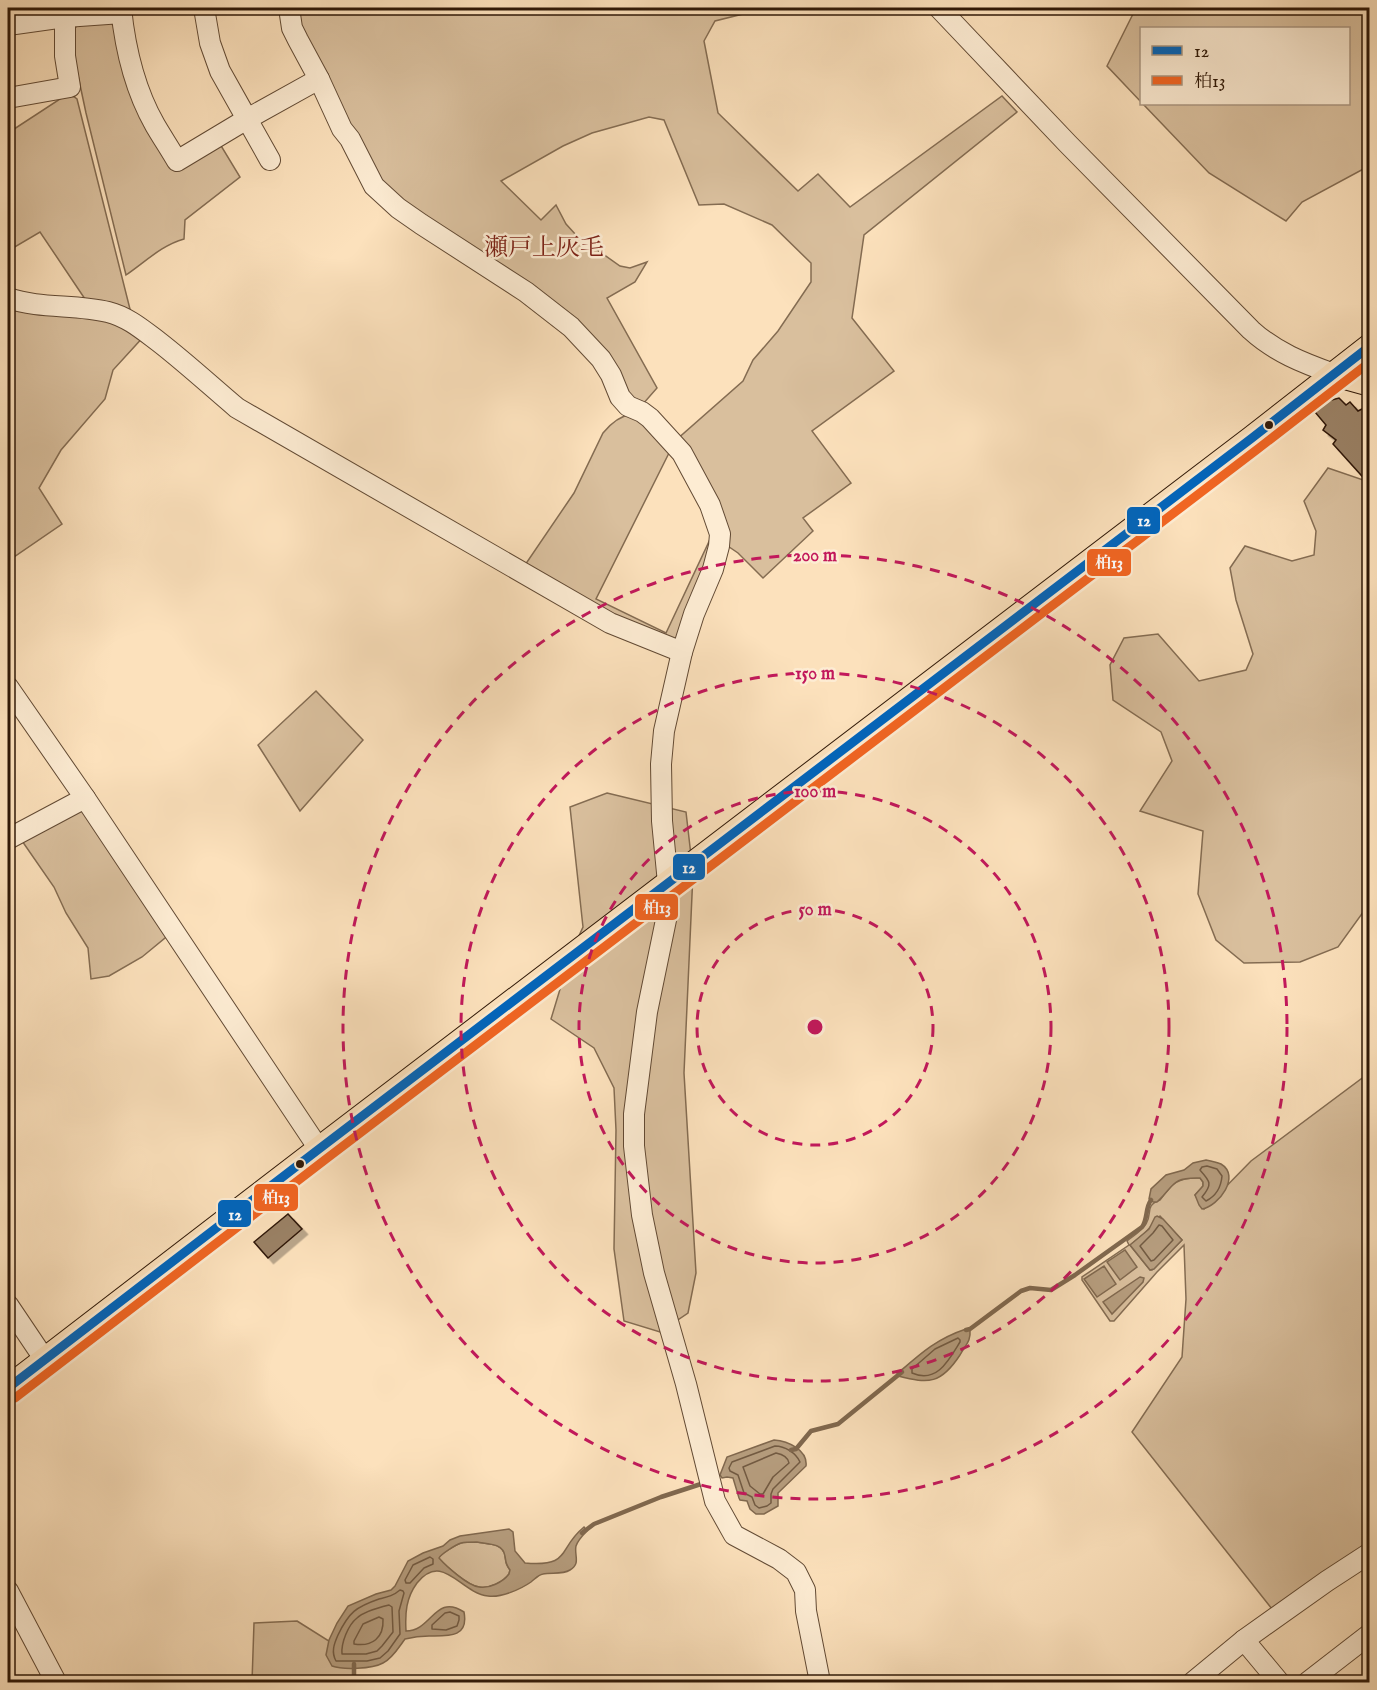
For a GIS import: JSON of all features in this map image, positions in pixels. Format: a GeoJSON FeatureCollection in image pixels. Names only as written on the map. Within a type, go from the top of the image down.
{"type":"FeatureCollection","features":[{"type":"Feature","properties":{"kind":"main road"},"geometry":{"type":"LineString","coordinates":[[8,1388],[1370,346]]}},
{"type":"Feature","properties":{"kind":"main road"},"geometry":{"type":"LineString","coordinates":[[1334,374],[1370,384]]}},
{"type":"Feature","properties":{"kind":"street"},"geometry":{"type":"LineString","coordinates":[[204,8],[210,43],[220,70],[270,160]]}},
{"type":"Feature","properties":{"kind":"street"},"geometry":{"type":"LineString","coordinates":[[289,8],[292,28],[342,129],[350,139],[374,186],[398,208],[526,292],[571,327],[601,359],[620,397],[628,406],[650,418],[681,453],[710,505],[720,534],[713,569],[694,614],[682,652],[664,731],[662,821],[668,883],[667,915],[647,1012],[634,1114],[634,1146],[642,1215],[654,1273],[686,1384],[715,1501],[734,1535],[779,1559],[796,1572],[805,1590],[806,1611],[820,1683]]}},
{"type":"Feature","properties":{"kind":"street"},"geometry":{"type":"LineString","coordinates":[[939,8],[1076,153],[1265,343],[1308,365],[1334,374]]}},
{"type":"Feature","properties":{"kind":"street"},"geometry":{"type":"LineString","coordinates":[[8,25],[121,10],[139,91],[154,124],[177,161],[319,79]]}},
{"type":"Feature","properties":{"kind":"street"},"geometry":{"type":"LineString","coordinates":[[8,98],[70,87],[64,56],[64,17]]}},
{"type":"Feature","properties":{"kind":"street"},"geometry":{"type":"LineString","coordinates":[[8,298],[38,305],[111,312],[128,319],[191,368],[237,408],[610,623],[682,652]]}},
{"type":"Feature","properties":{"kind":"street"},"geometry":{"type":"LineString","coordinates":[[8,687],[85,798],[319,1149]]}},
{"type":"Feature","properties":{"kind":"street"},"geometry":{"type":"LineString","coordinates":[[8,839],[85,798]]}},
{"type":"Feature","properties":{"kind":"street"},"geometry":{"type":"LineString","coordinates":[[8,1305],[45,1360]]}},
{"type":"Feature","properties":{"kind":"street"},"geometry":{"type":"LineString","coordinates":[[1193,1683],[1244,1640],[1370,1553]]}},
{"type":"Feature","properties":{"kind":"street"},"geometry":{"type":"LineString","coordinates":[[8,1591],[56,1683]]}},
{"type":"Feature","properties":{"kind":"street"},"geometry":{"type":"LineString","coordinates":[[1308,1683],[1370,1634]]}},
{"type":"Feature","properties":{"kind":"street"},"geometry":{"type":"LineString","coordinates":[[1244,1640],[1279,1683]]}},
{"type":"Feature","properties":{"kind":"shaded area"},"geometry":{"type":"Polygon","coordinates":[[[299,8],[753,8],[747,13],[715,21],[704,41],[718,113],[798,191],[818,174],[850,207],[1002,96],[1017,112],[864,235],[852,318],[894,371],[812,431],[851,483],[803,518],[813,531],[763,578],[738,553],[722,542],[675,441],[743,381],[753,360],[778,331],[811,282],[811,263],[772,225],[724,204],[699,205],[664,120],[649,117],[592,133],[563,146],[501,181],[541,220],[556,205],[566,224],[576,235],[620,266],[630,268],[647,262],[635,282],[607,298],[657,388],[643,404],[630,402],[610,369],[386,194],[302,33],[299,8]]]}},
{"type":"Feature","properties":{"kind":"shaded area"},"geometry":{"type":"Polygon","coordinates":[[[1136,8],[1369,8],[1369,166],[1302,202],[1286,221],[1209,173],[1144,105],[1350,105],[1350,27],[1140,27],[1140,101],[1107,66],[1136,8]]]}},
{"type":"Feature","properties":{"kind":"shaded area"},"geometry":{"type":"Polygon","coordinates":[[[109,22],[114,26],[174,170],[220,144],[240,177],[185,220],[184,239],[161,250],[126,275],[86,113],[73,47],[75,28],[79,24],[109,22]]]}},
{"type":"Feature","properties":{"kind":"shaded area"},"geometry":{"type":"Polygon","coordinates":[[[66,95],[77,99],[131,313],[89,305],[40,232],[8,251],[8,133],[66,95]]]}},
{"type":"Feature","properties":{"kind":"shaded area"},"geometry":{"type":"Polygon","coordinates":[[[8,303],[81,312],[145,335],[113,370],[105,399],[61,450],[39,488],[62,524],[8,561],[8,303]]]}},
{"type":"Feature","properties":{"kind":"shaded area"},"geometry":{"type":"Polygon","coordinates":[[[633,413],[672,447],[596,599],[666,633],[714,531],[716,538],[680,645],[659,639],[525,565],[574,493],[603,433],[616,420],[633,413]]]}},
{"type":"Feature","properties":{"kind":"shaded area"},"geometry":{"type":"Polygon","coordinates":[[[1328,468],[1363,480],[1369,476],[1369,904],[1338,947],[1300,962],[1244,963],[1216,940],[1198,894],[1203,831],[1140,811],[1172,761],[1161,732],[1113,700],[1110,665],[1124,638],[1158,634],[1199,681],[1246,670],[1253,654],[1236,600],[1230,568],[1245,546],[1292,561],[1314,555],[1316,531],[1304,501],[1328,468]]]}},
{"type":"Feature","properties":{"kind":"shaded area"},"geometry":{"type":"Polygon","coordinates":[[[316,691],[363,740],[300,811],[258,745],[316,691]]]}},
{"type":"Feature","properties":{"kind":"shaded area"},"geometry":{"type":"Polygon","coordinates":[[[607,793],[686,812],[693,873],[684,1073],[696,1273],[688,1313],[660,1332],[624,1321],[614,1249],[616,1130],[614,1088],[594,1048],[551,1019],[571,953],[583,927],[570,807],[607,793]]]}},
{"type":"Feature","properties":{"kind":"shaded area"},"geometry":{"type":"Polygon","coordinates":[[[81,805],[171,933],[142,957],[109,976],[91,979],[88,948],[66,913],[54,887],[20,838],[81,805]]]}},
{"type":"Feature","properties":{"kind":"shaded area"},"geometry":{"type":"Polygon","coordinates":[[[1369,1073],[1369,1542],[1272,1609],[1132,1432],[1182,1357],[1186,1299],[1184,1245],[1114,1321],[1110,1321],[1082,1280],[1082,1277],[1129,1245],[1127,1241],[1146,1224],[1150,1207],[1160,1200],[1176,1182],[1200,1178],[1203,1186],[1195,1195],[1204,1209],[1251,1161],[1369,1073]],[[1160,1216],[1144,1234],[1130,1245],[1152,1270],[1182,1240],[1160,1216]]]}},
{"type":"Feature","properties":{"kind":"shaded area"},"geometry":{"type":"Polygon","coordinates":[[[477,1542],[498,1546],[504,1552],[506,1564],[510,1570],[504,1580],[487,1587],[474,1586],[438,1558],[461,1543],[477,1542]]]}},
{"type":"Feature","properties":{"kind":"shaded area"},"geometry":{"type":"Polygon","coordinates":[[[297,1621],[356,1658],[352,1682],[252,1682],[254,1623],[297,1621]]]}},
{"type":"Feature","properties":{"kind":"water"},"geometry":{"type":"Polygon","coordinates":[[[1206,1160],[1221,1164],[1227,1169],[1229,1176],[1221,1197],[1209,1207],[1202,1209],[1195,1195],[1203,1186],[1200,1178],[1178,1181],[1157,1202],[1149,1199],[1151,1189],[1166,1175],[1206,1160]]]}},
{"type":"Feature","properties":{"kind":"water"},"geometry":{"type":"Polygon","coordinates":[[[1157,1216],[1163,1219],[1182,1240],[1154,1269],[1150,1270],[1130,1245],[1149,1229],[1157,1216]]]}},
{"type":"Feature","properties":{"kind":"water"},"geometry":{"type":"Polygon","coordinates":[[[1125,1250],[1137,1267],[1120,1280],[1107,1262],[1125,1250]]]}},
{"type":"Feature","properties":{"kind":"water"},"geometry":{"type":"Polygon","coordinates":[[[1104,1266],[1116,1284],[1097,1297],[1084,1279],[1104,1266]]]}},
{"type":"Feature","properties":{"kind":"water"},"geometry":{"type":"Polygon","coordinates":[[[1140,1277],[1144,1278],[1143,1282],[1112,1314],[1103,1302],[1140,1277]]]}},
{"type":"Feature","properties":{"kind":"water"},"geometry":{"type":"Polygon","coordinates":[[[970,1329],[968,1343],[947,1372],[926,1381],[898,1376],[897,1374],[929,1348],[946,1337],[970,1329]]]}},
{"type":"Feature","properties":{"kind":"water"},"geometry":{"type":"Polygon","coordinates":[[[774,1440],[796,1447],[804,1455],[806,1466],[778,1493],[778,1506],[764,1514],[756,1514],[750,1509],[747,1501],[740,1500],[733,1478],[722,1478],[720,1475],[727,1457],[774,1440]]]}},
{"type":"Feature","properties":{"kind":"water"},"geometry":{"type":"Polygon","coordinates":[[[584,1527],[587,1531],[576,1546],[576,1562],[573,1568],[564,1572],[538,1576],[522,1587],[505,1594],[488,1596],[478,1593],[444,1572],[435,1571],[426,1574],[417,1583],[408,1600],[406,1631],[422,1625],[446,1607],[454,1607],[464,1612],[465,1620],[463,1627],[455,1634],[405,1639],[389,1659],[372,1667],[332,1666],[326,1655],[329,1640],[348,1606],[391,1590],[408,1561],[443,1546],[450,1540],[460,1536],[509,1529],[513,1532],[515,1551],[525,1563],[540,1564],[550,1562],[562,1555],[584,1527]],[[461,1543],[439,1558],[474,1586],[491,1586],[503,1580],[510,1570],[504,1552],[498,1546],[461,1543]]]}},
{"type":"Feature","properties":{"kind":"building"},"geometry":{"type":"Polygon","coordinates":[[[1339,398],[1346,405],[1350,402],[1358,411],[1362,409],[1370,417],[1370,485],[1333,444],[1336,440],[1323,430],[1326,425],[1315,412],[1324,402],[1339,398]]]}},
{"type":"Feature","properties":{"kind":"building"},"geometry":{"type":"Polygon","coordinates":[[[288,1214],[302,1229],[268,1258],[254,1242],[288,1214]]]}},
{"type":"Feature","properties":{"kind":"waterway"},"geometry":{"type":"LineString","coordinates":[[966,1330],[1021,1291],[1030,1288],[1051,1290],[1075,1275],[1142,1227],[1151,1200]]}},
{"type":"Feature","properties":{"kind":"waterway"},"geometry":{"type":"LineString","coordinates":[[791,1450],[796,1449],[811,1431],[838,1424],[902,1372]]}},
{"type":"Feature","properties":{"kind":"waterway"},"geometry":{"type":"LineString","coordinates":[[582,1533],[594,1524],[661,1497],[701,1484]]}},
{"type":"Feature","properties":{"kind":"waterway"},"geometry":{"type":"LineString","coordinates":[[354,1664],[354,1682]]}},
{"type":"Feature","properties":{"kind":"transit line","name":"12"},"geometry":{"type":"LineString","coordinates":[[8,1388],[1370,346]]}},
{"type":"Feature","properties":{"kind":"transit line","name":"柏13"},"geometry":{"type":"LineString","coordinates":[[15,1398],[1370,362]]}},
{"type":"Feature","properties":{"kind":"district","name":"瀬戸上灰毛"},"geometry":{"type":"Point","coordinates":[544,248]}}]}
